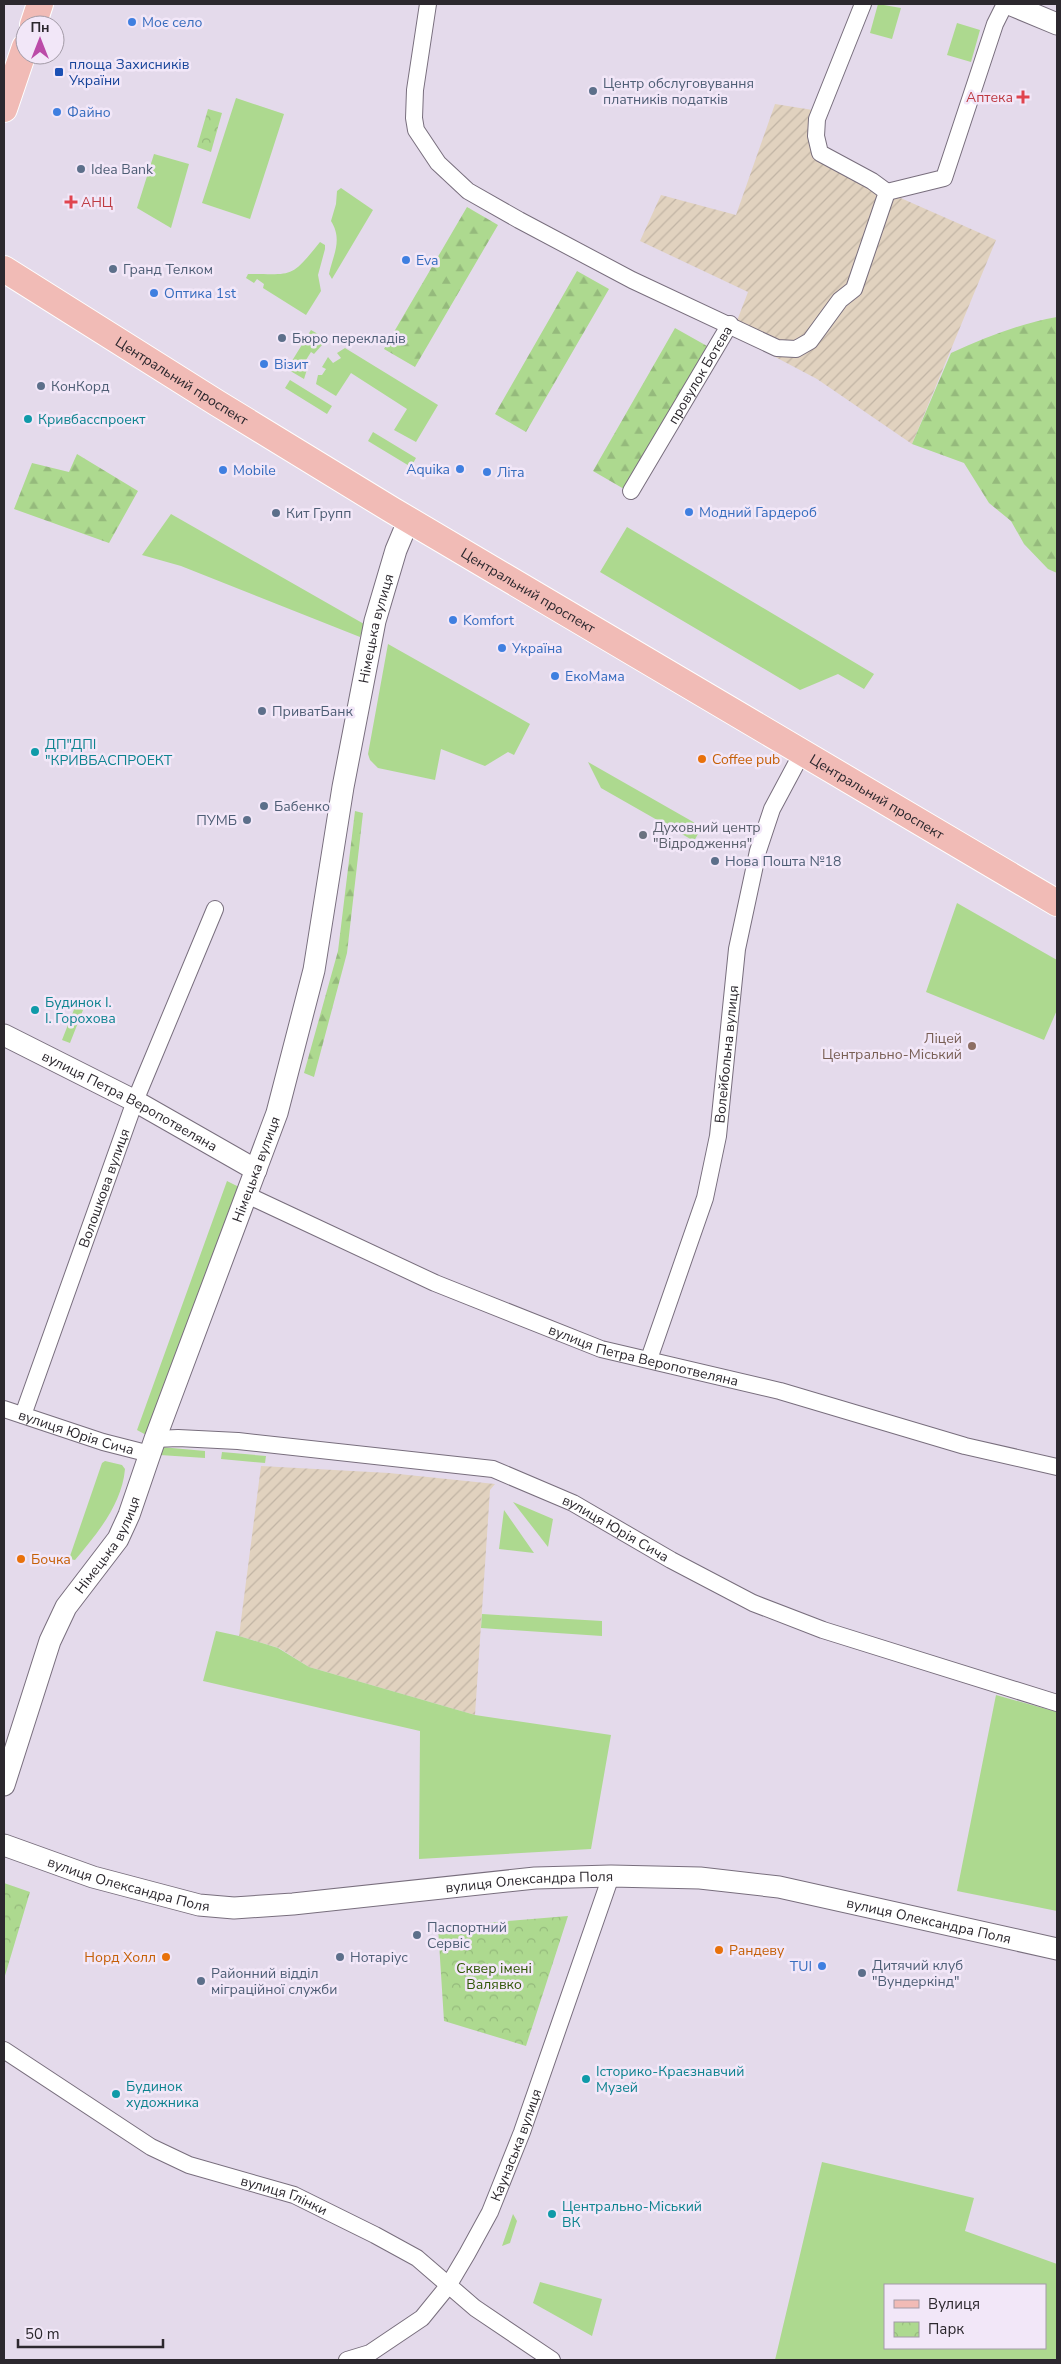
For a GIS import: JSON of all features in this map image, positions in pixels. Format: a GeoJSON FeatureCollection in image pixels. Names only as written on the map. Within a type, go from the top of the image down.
{"type":"FeatureCollection","features":[{"type":"Feature","properties":{"kind":"main road"},"geometry":{"type":"LineString","coordinates":[[4,109],[19,65]]}},
{"type":"Feature","properties":{"kind":"main road","name":"Центральний проспект"},"geometry":{"type":"LineString","coordinates":[[4,269],[216,403],[408,519],[1057,903]]}},
{"type":"Feature","properties":{"kind":"street"},"geometry":{"type":"LineString","coordinates":[[428,4],[414,118],[416,130],[438,162],[468,191],[520,220],[632,280],[730,324]]}},
{"type":"Feature","properties":{"kind":"street"},"geometry":{"type":"LineString","coordinates":[[863,4],[817,119],[816,136],[820,153],[872,181],[887,192],[944,178],[995,24],[1005,4]]}},
{"type":"Feature","properties":{"kind":"street"},"geometry":{"type":"LineString","coordinates":[[1009,4],[1057,24]]}},
{"type":"Feature","properties":{"kind":"street","name":"провулок Ботєва"},"geometry":{"type":"LineString","coordinates":[[631,491],[730,324],[777,348],[796,349],[810,341],[840,300],[854,289],[887,192]]}},
{"type":"Feature","properties":{"kind":"street","name":"Німецька вулиця"},"geometry":{"type":"LineString","coordinates":[[4,1785],[50,1641],[66,1606],[118,1539],[129,1515],[152,1446],[277,1112],[305,1011],[314,970],[343,787],[375,621],[396,550],[408,519]]}},
{"type":"Feature","properties":{"kind":"street","name":"Волейбольна вулиця"},"geometry":{"type":"LineString","coordinates":[[649,1359],[705,1198],[718,1136],[737,950],[758,851],[772,809],[803,751]]}},
{"type":"Feature","properties":{"kind":"street","name":"Волошкова вулиця"},"geometry":{"type":"LineString","coordinates":[[23,1415],[135,1101],[215,908]]}},
{"type":"Feature","properties":{"kind":"street","name":"вулиця Петра Веропотвеляна"},"geometry":{"type":"LineString","coordinates":[[4,1035],[135,1101],[256,1170]]}},
{"type":"Feature","properties":{"kind":"street","name":"вулиця Петра Веропотвеляна"},"geometry":{"type":"LineString","coordinates":[[247,1195],[435,1283],[601,1349],[780,1391],[965,1446],[1057,1467]]}},
{"type":"Feature","properties":{"kind":"street","name":"вулиця Юрія Сича"},"geometry":{"type":"LineString","coordinates":[[4,1409],[102,1442],[152,1446],[178,1438],[238,1441],[493,1469],[573,1503],[671,1560],[754,1603],[823,1630],[1057,1703]]}},
{"type":"Feature","properties":{"kind":"street","name":"вулиця Олександра Поля"},"geometry":{"type":"LineString","coordinates":[[4,1845],[131,1889],[199,1905],[234,1908],[293,1904],[535,1878],[611,1876],[700,1878],[779,1887],[1057,1949]]}},
{"type":"Feature","properties":{"kind":"street","name":"Каунаська вулиця"},"geometry":{"type":"LineString","coordinates":[[348,2360],[370,2353],[422,2318],[448,2286],[468,2254],[497,2194],[522,2132],[611,1876]]}},
{"type":"Feature","properties":{"kind":"street","name":"вулиця Глінки"},"geometry":{"type":"LineString","coordinates":[[4,2050],[127,2134],[151,2147],[190,2165],[286,2193],[327,2210],[416,2258],[475,2308],[552,2360]]}},
{"type":"Feature","properties":{"kind":"shaded area"},"geometry":{"type":"Polygon","coordinates":[[[775,104],[819,111],[820,153],[887,192],[996,240],[912,444],[817,379],[732,334],[748,292],[640,241],[661,195],[736,215],[775,104]]]}},
{"type":"Feature","properties":{"kind":"shaded area"},"geometry":{"type":"Polygon","coordinates":[[[261,1466],[389,1473],[495,1484],[490,1490],[475,1715],[309,1667],[279,1648],[239,1636],[261,1466]]]}},
{"type":"Feature","properties":{"kind":"green space"},"geometry":{"type":"Polygon","coordinates":[[[878,4],[901,8],[892,39],[870,33],[878,4]]]}},
{"type":"Feature","properties":{"kind":"green space"},"geometry":{"type":"Polygon","coordinates":[[[957,23],[980,30],[971,62],[947,55],[957,23]]]}},
{"type":"Feature","properties":{"kind":"green space"},"geometry":{"type":"Polygon","coordinates":[[[236,98],[284,114],[250,219],[202,203],[236,98]]]}},
{"type":"Feature","properties":{"kind":"green space"},"geometry":{"type":"Polygon","coordinates":[[[208,109],[222,113],[211,152],[197,147],[208,109]]]}},
{"type":"Feature","properties":{"kind":"green space"},"geometry":{"type":"Polygon","coordinates":[[[154,154],[189,164],[171,228],[137,208],[154,154]]]}},
{"type":"Feature","properties":{"kind":"green space"},"geometry":{"type":"Polygon","coordinates":[[[341,188],[373,210],[332,279],[329,274],[337,241],[335,228],[331,221],[336,204],[337,191],[341,188]]]}},
{"type":"Feature","properties":{"kind":"green space"},"geometry":{"type":"Polygon","coordinates":[[[467,207],[498,225],[415,367],[384,349],[467,207]]]}},
{"type":"Feature","properties":{"kind":"green space"},"geometry":{"type":"Polygon","coordinates":[[[320,242],[325,245],[318,275],[321,291],[306,315],[263,288],[264,284],[257,279],[254,283],[246,278],[248,274],[283,274],[290,272],[303,263],[320,242]]]}},
{"type":"Feature","properties":{"kind":"green space"},"geometry":{"type":"Polygon","coordinates":[[[577,271],[609,289],[526,432],[495,414],[577,271]]]}},
{"type":"Feature","properties":{"kind":"green space"},"geometry":{"type":"Polygon","coordinates":[[[1057,317],[1057,573],[1048,569],[1024,544],[1011,521],[989,503],[964,463],[912,444],[951,353],[1029,323],[1057,317]]]}},
{"type":"Feature","properties":{"kind":"green space"},"geometry":{"type":"Polygon","coordinates":[[[675,328],[707,346],[624,489],[593,471],[675,328]]]}},
{"type":"Feature","properties":{"kind":"green space"},"geometry":{"type":"Polygon","coordinates":[[[311,330],[330,341],[322,345],[314,354],[311,352],[306,360],[309,363],[304,379],[287,369],[311,330]]]}},
{"type":"Feature","properties":{"kind":"green space"},"geometry":{"type":"Polygon","coordinates":[[[345,348],[438,405],[416,442],[394,430],[407,409],[351,373],[336,396],[316,384],[318,375],[322,375],[326,369],[322,367],[328,357],[333,363],[341,358],[337,353],[345,348]]]}},
{"type":"Feature","properties":{"kind":"green space"},"geometry":{"type":"Polygon","coordinates":[[[290,380],[332,406],[327,414],[285,388],[290,380]]]}},
{"type":"Feature","properties":{"kind":"green space"},"geometry":{"type":"Polygon","coordinates":[[[373,432],[416,458],[411,467],[368,441],[373,432]]]}},
{"type":"Feature","properties":{"kind":"green space"},"geometry":{"type":"Polygon","coordinates":[[[77,454],[138,491],[109,543],[14,509],[32,463],[69,472],[77,454]]]}},
{"type":"Feature","properties":{"kind":"green space"},"geometry":{"type":"Polygon","coordinates":[[[171,514],[364,624],[360,637],[181,566],[142,555],[171,514]]]}},
{"type":"Feature","properties":{"kind":"green space"},"geometry":{"type":"Polygon","coordinates":[[[627,527],[874,674],[864,689],[838,674],[800,690],[600,572],[627,527]]]}},
{"type":"Feature","properties":{"kind":"green space"},"geometry":{"type":"Polygon","coordinates":[[[388,644],[530,724],[514,755],[508,752],[485,766],[441,749],[435,780],[378,768],[370,760],[368,754],[388,644]]]}},
{"type":"Feature","properties":{"kind":"green space"},"geometry":{"type":"Polygon","coordinates":[[[588,762],[702,827],[694,841],[601,788],[588,762]]]}},
{"type":"Feature","properties":{"kind":"green space"},"geometry":{"type":"Polygon","coordinates":[[[355,811],[363,813],[347,953],[314,1077],[304,1073],[338,951],[355,811]]]}},
{"type":"Feature","properties":{"kind":"green space"},"geometry":{"type":"Polygon","coordinates":[[[957,903],[1057,960],[1057,1010],[1044,1040],[926,992],[957,903]]]}},
{"type":"Feature","properties":{"kind":"green space"},"geometry":{"type":"Polygon","coordinates":[[[75,1007],[83,1010],[70,1043],[62,1040],[75,1007]]]}},
{"type":"Feature","properties":{"kind":"green space"},"geometry":{"type":"Polygon","coordinates":[[[227,1181],[241,1188],[148,1436],[137,1430],[227,1181]]]}},
{"type":"Feature","properties":{"kind":"green space"},"geometry":{"type":"Polygon","coordinates":[[[161,1447],[205,1451],[205,1458],[160,1455],[161,1447]]]}},
{"type":"Feature","properties":{"kind":"green space"},"geometry":{"type":"Polygon","coordinates":[[[222,1452],[266,1456],[265,1463],[221,1459],[222,1452]]]}},
{"type":"Feature","properties":{"kind":"green space"},"geometry":{"type":"Polygon","coordinates":[[[105,1461],[122,1465],[125,1469],[119,1494],[107,1518],[92,1540],[75,1560],[69,1559],[102,1463],[105,1461]]]}},
{"type":"Feature","properties":{"kind":"green space"},"geometry":{"type":"Polygon","coordinates":[[[513,1502],[553,1519],[548,1547],[513,1502]]]}},
{"type":"Feature","properties":{"kind":"green space"},"geometry":{"type":"Polygon","coordinates":[[[504,1510],[534,1553],[499,1549],[504,1510]]]}},
{"type":"Feature","properties":{"kind":"green space"},"geometry":{"type":"Polygon","coordinates":[[[482,1614],[602,1621],[602,1636],[481,1628],[482,1614]]]}},
{"type":"Feature","properties":{"kind":"green space"},"geometry":{"type":"Polygon","coordinates":[[[216,1631],[278,1648],[309,1667],[475,1715],[611,1735],[591,1849],[419,1859],[420,1731],[203,1681],[216,1631]]]}},
{"type":"Feature","properties":{"kind":"green space"},"geometry":{"type":"Polygon","coordinates":[[[996,1695],[1057,1712],[1057,1911],[957,1891],[996,1695]]]}},
{"type":"Feature","properties":{"kind":"green space"},"geometry":{"type":"Polygon","coordinates":[[[4,1883],[30,1892],[4,1979],[4,1883]]]}},
{"type":"Feature","properties":{"kind":"green space","name":"Сквер імені Валявкo"},"geometry":{"type":"Polygon","coordinates":[[[568,1916],[526,2046],[444,2021],[438,1927],[568,1916]]]}},
{"type":"Feature","properties":{"kind":"green space"},"geometry":{"type":"Polygon","coordinates":[[[822,2162],[974,2198],[965,2231],[1057,2264],[1057,2360],[775,2360],[822,2162]]]}},
{"type":"Feature","properties":{"kind":"green space"},"geometry":{"type":"Polygon","coordinates":[[[513,2214],[517,2221],[510,2243],[502,2246],[513,2214]]]}},
{"type":"Feature","properties":{"kind":"green space"},"geometry":{"type":"Polygon","coordinates":[[[540,2282],[602,2299],[592,2336],[533,2303],[540,2282]]]}},
{"type":"Feature","properties":{"kind":"place","name":"Моє cело"},"geometry":{"type":"Point","coordinates":[132,22]}},
{"type":"Feature","properties":{"kind":"place","name":"площа Захисників України"},"geometry":{"type":"Point","coordinates":[59,72]}},
{"type":"Feature","properties":{"kind":"place","name":"Центр обслуговування платників податків"},"geometry":{"type":"Point","coordinates":[593,91]}},
{"type":"Feature","properties":{"kind":"place","name":"Аптека"},"geometry":{"type":"Point","coordinates":[1023,97]}},
{"type":"Feature","properties":{"kind":"place","name":"Файно"},"geometry":{"type":"Point","coordinates":[57,112]}},
{"type":"Feature","properties":{"kind":"place","name":"Idea Bank"},"geometry":{"type":"Point","coordinates":[81,169]}},
{"type":"Feature","properties":{"kind":"place","name":"АНЦ"},"geometry":{"type":"Point","coordinates":[71,202]}},
{"type":"Feature","properties":{"kind":"place","name":"Eva"},"geometry":{"type":"Point","coordinates":[406,260]}},
{"type":"Feature","properties":{"kind":"place","name":"Гранд Телком"},"geometry":{"type":"Point","coordinates":[113,269]}},
{"type":"Feature","properties":{"kind":"place","name":"Оптика 1st"},"geometry":{"type":"Point","coordinates":[154,293]}},
{"type":"Feature","properties":{"kind":"place","name":"Бюро перекладів"},"geometry":{"type":"Point","coordinates":[282,338]}},
{"type":"Feature","properties":{"kind":"place","name":"Візит"},"geometry":{"type":"Point","coordinates":[264,364]}},
{"type":"Feature","properties":{"kind":"place","name":"КонКорд"},"geometry":{"type":"Point","coordinates":[41,386]}},
{"type":"Feature","properties":{"kind":"place","name":"Кривбасспроект"},"geometry":{"type":"Point","coordinates":[28,419]}},
{"type":"Feature","properties":{"kind":"place","name":"Aquika"},"geometry":{"type":"Point","coordinates":[460,469]}},
{"type":"Feature","properties":{"kind":"place","name":"Mobile"},"geometry":{"type":"Point","coordinates":[223,470]}},
{"type":"Feature","properties":{"kind":"place","name":"Літа"},"geometry":{"type":"Point","coordinates":[487,472]}},
{"type":"Feature","properties":{"kind":"place","name":"Модний Гардероб"},"geometry":{"type":"Point","coordinates":[689,512]}},
{"type":"Feature","properties":{"kind":"place","name":"Кит Групп"},"geometry":{"type":"Point","coordinates":[276,513]}},
{"type":"Feature","properties":{"kind":"place","name":"Komfort"},"geometry":{"type":"Point","coordinates":[453,620]}},
{"type":"Feature","properties":{"kind":"place","name":"Україна"},"geometry":{"type":"Point","coordinates":[502,648]}},
{"type":"Feature","properties":{"kind":"place","name":"ЕкоМама"},"geometry":{"type":"Point","coordinates":[555,676]}},
{"type":"Feature","properties":{"kind":"place","name":"ПриватБанк"},"geometry":{"type":"Point","coordinates":[262,711]}},
{"type":"Feature","properties":{"kind":"place","name":"ДП\"ДПІ \"КРИВБАСПРОЕКТ"},"geometry":{"type":"Point","coordinates":[35,752]}},
{"type":"Feature","properties":{"kind":"place","name":"Coffee pub"},"geometry":{"type":"Point","coordinates":[702,759]}},
{"type":"Feature","properties":{"kind":"place","name":"Бабенко"},"geometry":{"type":"Point","coordinates":[264,806]}},
{"type":"Feature","properties":{"kind":"place","name":"ПУМБ"},"geometry":{"type":"Point","coordinates":[247,820]}},
{"type":"Feature","properties":{"kind":"place","name":"Духовний центр \"Відродження\""},"geometry":{"type":"Point","coordinates":[643,835]}},
{"type":"Feature","properties":{"kind":"place","name":"Нова Пошта №18"},"geometry":{"type":"Point","coordinates":[715,861]}},
{"type":"Feature","properties":{"kind":"place","name":"Будинок І. І. Горохова"},"geometry":{"type":"Point","coordinates":[35,1010]}},
{"type":"Feature","properties":{"kind":"place","name":"Ліцей Центрально-Міський"},"geometry":{"type":"Point","coordinates":[972,1046]}},
{"type":"Feature","properties":{"kind":"place","name":"Бочка"},"geometry":{"type":"Point","coordinates":[21,1559]}},
{"type":"Feature","properties":{"kind":"place","name":"Паспортний Сервіс"},"geometry":{"type":"Point","coordinates":[417,1935]}},
{"type":"Feature","properties":{"kind":"place","name":"Рандеву"},"geometry":{"type":"Point","coordinates":[719,1950]}},
{"type":"Feature","properties":{"kind":"place","name":"Норд Холл"},"geometry":{"type":"Point","coordinates":[166,1957]}},
{"type":"Feature","properties":{"kind":"place","name":"Нотаріус"},"geometry":{"type":"Point","coordinates":[340,1957]}},
{"type":"Feature","properties":{"kind":"place","name":"TUI"},"geometry":{"type":"Point","coordinates":[822,1966]}},
{"type":"Feature","properties":{"kind":"place","name":"Дитячий клуб \"Вундеркінд\""},"geometry":{"type":"Point","coordinates":[862,1973]}},
{"type":"Feature","properties":{"kind":"place","name":"Районний вiддiл мiграцiйної служби"},"geometry":{"type":"Point","coordinates":[201,1981]}},
{"type":"Feature","properties":{"kind":"place","name":"Історико-Краєзнавчий Музей"},"geometry":{"type":"Point","coordinates":[586,2079]}},
{"type":"Feature","properties":{"kind":"place","name":"Будинок художника"},"geometry":{"type":"Point","coordinates":[116,2094]}},
{"type":"Feature","properties":{"kind":"place","name":"Центрально-Міський ВК"},"geometry":{"type":"Point","coordinates":[552,2214]}}]}
